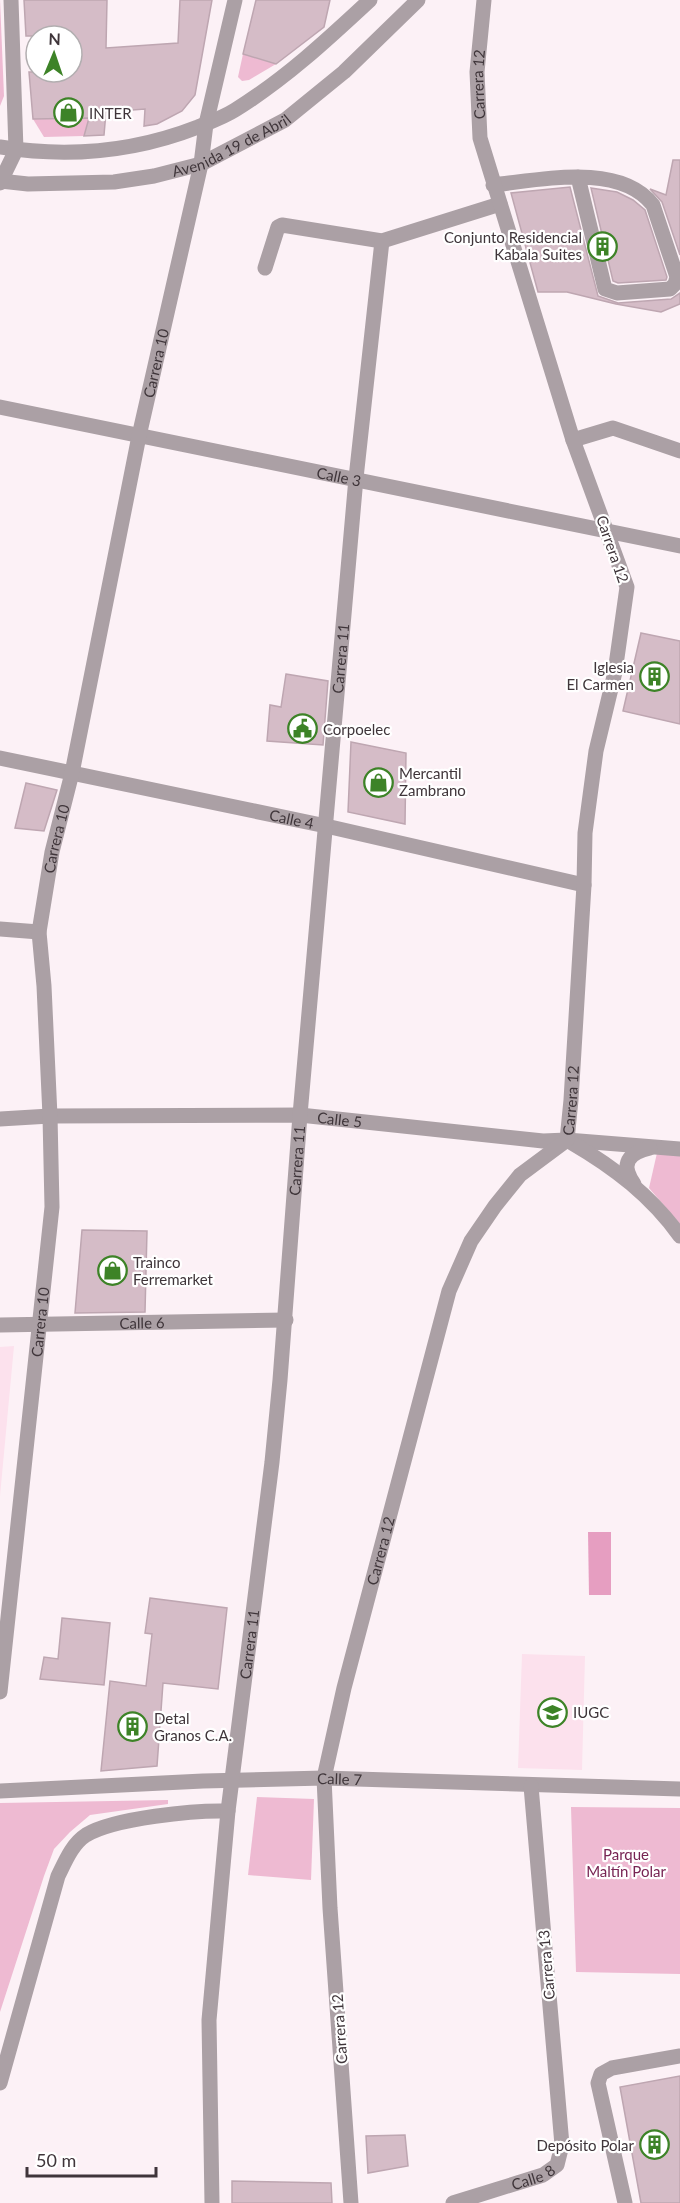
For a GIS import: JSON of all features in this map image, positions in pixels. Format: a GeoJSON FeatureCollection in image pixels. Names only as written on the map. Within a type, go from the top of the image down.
{"type":"FeatureCollection","features":[{"type":"Feature","properties":{"kind":"street"},"geometry":{"type":"LineString","coordinates":[[0,182],[16,150],[11,0]]}},
{"type":"Feature","properties":{"kind":"street","name":"Carrera 10"},"geometry":{"type":"LineString","coordinates":[[0,1692],[52,1206],[44,986],[39,932],[52,852],[72,773],[139,436],[201,164],[206,124],[235,0]]}},
{"type":"Feature","properties":{"kind":"street","name":"Avenida 19 de Abril"},"geometry":{"type":"LineString","coordinates":[[0,147],[16,150],[84,152],[139,146],[206,124],[233,111],[280,80],[321,47],[370,0]]}},
{"type":"Feature","properties":{"kind":"street","name":"Avenida 19 de Abril"},"geometry":{"type":"LineString","coordinates":[[0,182],[28,184],[114,182],[154,176],[201,164],[285,120],[344,72],[418,0]]}},
{"type":"Feature","properties":{"kind":"street","name":"Carrera 12"},"geometry":{"type":"LineString","coordinates":[[351,2203],[330,1908],[324,1778],[344,1688],[449,1291],[471,1241],[495,1206],[520,1175],[567,1140],[572,1100],[585,833],[596,751],[615,672],[627,587],[573,440],[480,138],[477,100],[478,51],[484,0]]}},
{"type":"Feature","properties":{"kind":"street"},"geometry":{"type":"LineString","coordinates":[[493,184],[578,177],[612,179],[646,196],[653,205],[677,277],[670,289],[618,293],[605,289],[578,177]]}},
{"type":"Feature","properties":{"kind":"street"},"geometry":{"type":"LineString","coordinates":[[265,268],[278,227],[282,225],[382,241],[500,204]]}},
{"type":"Feature","properties":{"kind":"street","name":"Carrera 11"},"geometry":{"type":"LineString","coordinates":[[212,2203],[209,2020],[228,1810],[272,1462],[286,1320],[300,1115],[356,478],[382,241]]}},
{"type":"Feature","properties":{"kind":"street","name":"Calle 3"},"geometry":{"type":"LineString","coordinates":[[0,407],[680,546]]}},
{"type":"Feature","properties":{"kind":"street"},"geometry":{"type":"LineString","coordinates":[[573,440],[613,428],[680,451]]}},
{"type":"Feature","properties":{"kind":"street","name":"Calle 4"},"geometry":{"type":"LineString","coordinates":[[0,758],[326,826],[584,885]]}},
{"type":"Feature","properties":{"kind":"street"},"geometry":{"type":"LineString","coordinates":[[0,929],[39,932]]}},
{"type":"Feature","properties":{"kind":"street","name":"Calle 5"},"geometry":{"type":"LineString","coordinates":[[0,1119],[50,1116],[300,1115],[543,1141],[567,1140],[680,1149]]}},
{"type":"Feature","properties":{"kind":"street"},"geometry":{"type":"LineString","coordinates":[[567,1140],[601,1160],[635,1186],[658,1208],[680,1236]]}},
{"type":"Feature","properties":{"kind":"street"},"geometry":{"type":"LineString","coordinates":[[635,1186],[627,1172],[628,1161],[638,1151],[657,1147]]}},
{"type":"Feature","properties":{"kind":"street","name":"Calle 6"},"geometry":{"type":"LineString","coordinates":[[0,1325],[286,1320]]}},
{"type":"Feature","properties":{"kind":"street","name":"Calle 7"},"geometry":{"type":"LineString","coordinates":[[0,1791],[324,1778],[680,1789]]}},
{"type":"Feature","properties":{"kind":"street","name":"Carrera 13"},"geometry":{"type":"LineString","coordinates":[[531,1786],[562,2145]]}},
{"type":"Feature","properties":{"kind":"street"},"geometry":{"type":"LineString","coordinates":[[0,2083],[58,1876],[70,1851],[85,1836],[103,1827],[194,1812],[228,1810]]}},
{"type":"Feature","properties":{"kind":"street"},"geometry":{"type":"LineString","coordinates":[[625,2203],[598,2084],[601,2074],[612,2068],[680,2056]]}},
{"type":"Feature","properties":{"kind":"street","name":"Calle 8"},"geometry":{"type":"LineString","coordinates":[[453,2203],[543,2175],[557,2165],[562,2145]]}},
{"type":"Feature","properties":{"kind":"shaded area"},"geometry":{"type":"Polygon","coordinates":[[[14,1346],[0,1496],[0,1347],[14,1346]]]}},
{"type":"Feature","properties":{"kind":"shaded area"},"geometry":{"type":"Polygon","coordinates":[[[588,1532],[611,1532],[611,1595],[589,1595],[588,1532]]]}},
{"type":"Feature","properties":{"kind":"shaded area","name":"IUGC"},"geometry":{"type":"Polygon","coordinates":[[[522,1654],[585,1656],[582,1770],[518,1768],[522,1654]]]}},
{"type":"Feature","properties":{"kind":"green space"},"geometry":{"type":"Polygon","coordinates":[[[0,0],[4,96],[0,106],[0,0]]]}},
{"type":"Feature","properties":{"kind":"green space"},"geometry":{"type":"Polygon","coordinates":[[[243,54],[276,64],[249,80],[242,81],[238,77],[243,54]]]}},
{"type":"Feature","properties":{"kind":"green space"},"geometry":{"type":"Polygon","coordinates":[[[89,118],[84,136],[44,137],[33,119],[89,118]]]}},
{"type":"Feature","properties":{"kind":"green space"},"geometry":{"type":"Polygon","coordinates":[[[657,1153],[680,1156],[680,1224],[649,1188],[657,1153]]]}},
{"type":"Feature","properties":{"kind":"green space"},"geometry":{"type":"Polygon","coordinates":[[[257,1797],[314,1799],[311,1880],[248,1875],[257,1797]]]}},
{"type":"Feature","properties":{"kind":"green space"},"geometry":{"type":"Polygon","coordinates":[[[168,1800],[168,1804],[90,1815],[54,1849],[0,2012],[0,1803],[168,1800]]]}},
{"type":"Feature","properties":{"kind":"green space","name":"Parque Maltín Polar"},"geometry":{"type":"Polygon","coordinates":[[[571,1807],[680,1808],[680,1974],[576,1972],[571,1807]]]}},
{"type":"Feature","properties":{"kind":"building"},"geometry":{"type":"Polygon","coordinates":[[[24,0],[107,0],[106,48],[178,43],[180,0],[212,0],[195,95],[182,111],[157,124],[144,126],[145,109],[106,112],[104,135],[84,136],[89,118],[33,119],[30,84],[84,84],[84,24],[25,24],[24,0]]]}},
{"type":"Feature","properties":{"kind":"building"},"geometry":{"type":"Polygon","coordinates":[[[256,0],[330,0],[324,27],[276,64],[243,54],[256,0]]]}},
{"type":"Feature","properties":{"kind":"building"},"geometry":{"type":"Polygon","coordinates":[[[673,160],[680,160],[680,255],[662,202],[650,189],[666,195],[673,160]]]}},
{"type":"Feature","properties":{"kind":"building"},"geometry":{"type":"Polygon","coordinates":[[[570,187],[598,296],[618,303],[671,299],[680,293],[680,304],[661,312],[616,304],[567,292],[538,292],[511,193],[570,187]]]}},
{"type":"Feature","properties":{"kind":"building"},"geometry":{"type":"Polygon","coordinates":[[[591,188],[617,192],[633,200],[645,210],[667,277],[666,280],[618,283],[613,281],[591,188]]]}},
{"type":"Feature","properties":{"kind":"building","name":"Iglesia El Carmen"},"geometry":{"type":"Polygon","coordinates":[[[641,633],[680,641],[680,724],[623,711],[641,633]]]}},
{"type":"Feature","properties":{"kind":"building"},"geometry":{"type":"Polygon","coordinates":[[[286,674],[328,681],[323,745],[267,741],[270,705],[281,707],[286,674]]]}},
{"type":"Feature","properties":{"kind":"building","name":"Mercantil Zambrano"},"geometry":{"type":"Polygon","coordinates":[[[351,742],[406,753],[405,824],[348,812],[351,742]]]}},
{"type":"Feature","properties":{"kind":"building"},"geometry":{"type":"Polygon","coordinates":[[[26,783],[57,790],[44,831],[15,828],[26,783]]]}},
{"type":"Feature","properties":{"kind":"building","name":"Trainco Ferremarket"},"geometry":{"type":"Polygon","coordinates":[[[82,1230],[147,1231],[145,1312],[75,1313],[82,1230]]]}},
{"type":"Feature","properties":{"kind":"building"},"geometry":{"type":"Polygon","coordinates":[[[150,1598],[227,1608],[218,1689],[163,1683],[157,1766],[101,1771],[110,1681],[146,1686],[152,1634],[145,1633],[150,1598]]]}},
{"type":"Feature","properties":{"kind":"building"},"geometry":{"type":"Polygon","coordinates":[[[62,1618],[110,1623],[104,1685],[40,1679],[44,1657],[58,1659],[62,1618]]]}},
{"type":"Feature","properties":{"kind":"building","name":"Depósito Polar"},"geometry":{"type":"Polygon","coordinates":[[[680,2076],[680,2203],[641,2203],[620,2087],[680,2076]]]}},
{"type":"Feature","properties":{"kind":"building"},"geometry":{"type":"Polygon","coordinates":[[[405,2135],[408,2166],[368,2173],[366,2136],[405,2135]]]}},
{"type":"Feature","properties":{"kind":"building"},"geometry":{"type":"Polygon","coordinates":[[[232,2181],[331,2183],[332,2203],[232,2203],[232,2181]]]}},
{"type":"Feature","properties":{"kind":"place","name":"INTER"},"geometry":{"type":"Point","coordinates":[68,113]}},
{"type":"Feature","properties":{"kind":"place","name":"Conjunto Residencial Kabala Suites"},"geometry":{"type":"Point","coordinates":[603,246]}},
{"type":"Feature","properties":{"kind":"place","name":"Iglesia El Carmen"},"geometry":{"type":"Point","coordinates":[655,676]}},
{"type":"Feature","properties":{"kind":"place","name":"Corpoelec"},"geometry":{"type":"Point","coordinates":[302,729]}},
{"type":"Feature","properties":{"kind":"place","name":"Mercantil Zambrano"},"geometry":{"type":"Point","coordinates":[378,782]}},
{"type":"Feature","properties":{"kind":"place","name":"Trainco Ferremarket"},"geometry":{"type":"Point","coordinates":[112,1271]}},
{"type":"Feature","properties":{"kind":"place","name":"IUGC"},"geometry":{"type":"Point","coordinates":[552,1712]}},
{"type":"Feature","properties":{"kind":"place","name":"Detal Granos C.A."},"geometry":{"type":"Point","coordinates":[133,1727]}},
{"type":"Feature","properties":{"kind":"place","name":"Depósito Polar"},"geometry":{"type":"Point","coordinates":[655,2145]}}]}
